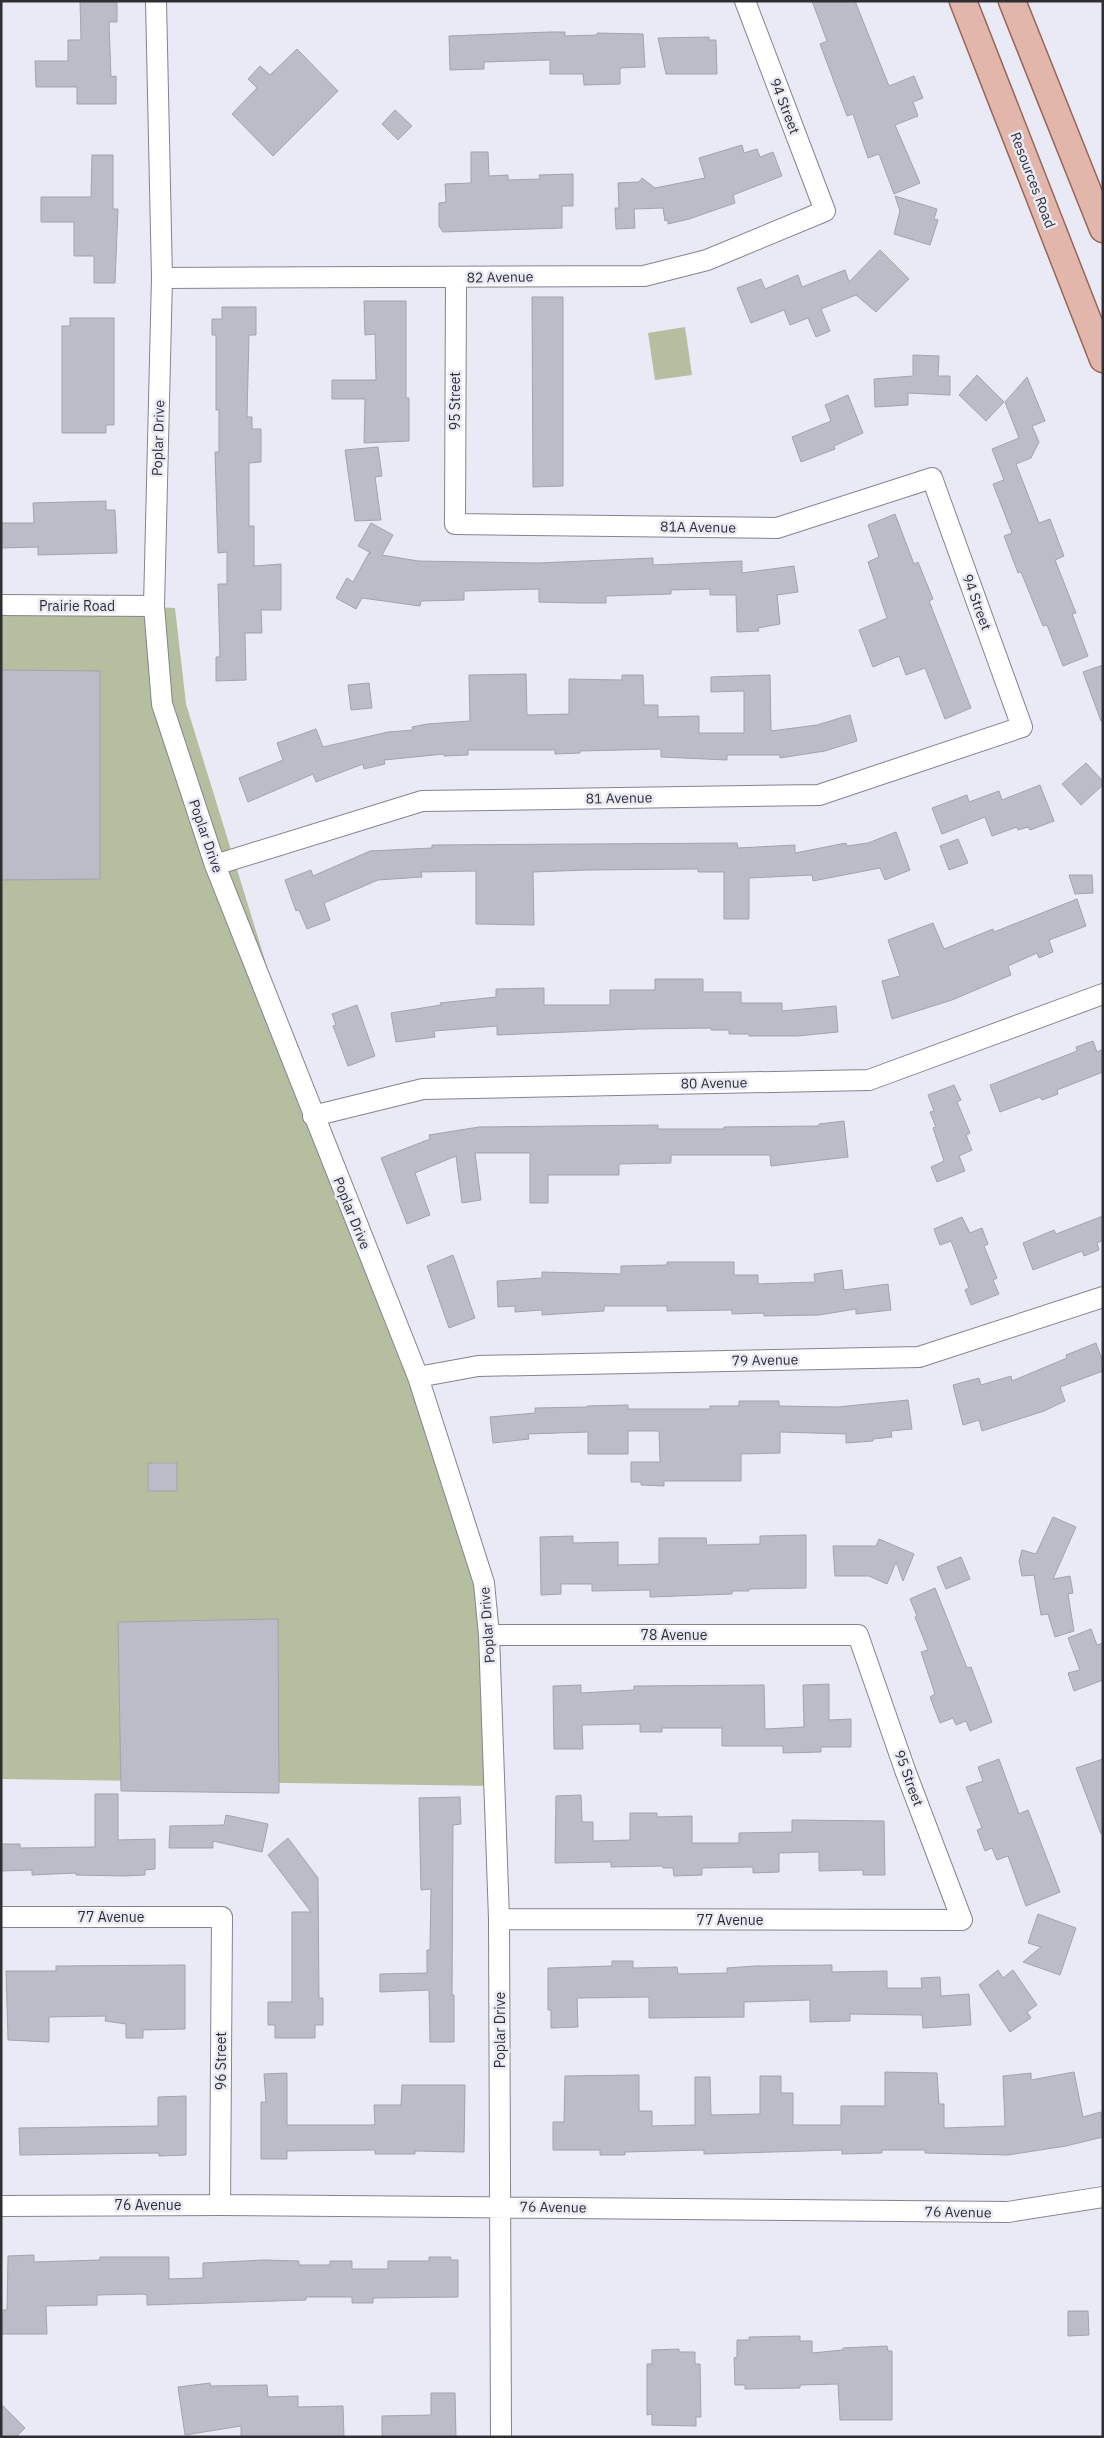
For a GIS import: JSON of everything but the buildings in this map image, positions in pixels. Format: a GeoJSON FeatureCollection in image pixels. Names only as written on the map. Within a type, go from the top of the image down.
{"type":"FeatureCollection","features":[{"type":"Feature","properties":{"kind":"main road","name":"Resources Road"},"geometry":{"type":"LineString","coordinates":[[963,1],[1103,359]]}},
{"type":"Feature","properties":{"kind":"main road"},"geometry":{"type":"LineString","coordinates":[[1012,1],[1103,229]]}},
{"type":"Feature","properties":{"kind":"street","name":"Poplar Drive"},"geometry":{"type":"LineString","coordinates":[[156,1],[162,278],[154,606],[162,704],[215,865],[418,1377],[484,1583],[489,1635],[499,1919],[501,2437]]}},
{"type":"Feature","properties":{"kind":"street","name":"94 Street"},"geometry":{"type":"LineString","coordinates":[[745,1],[825,211]]}},
{"type":"Feature","properties":{"kind":"street","name":"82 Avenue"},"geometry":{"type":"LineString","coordinates":[[162,278],[644,276],[707,260],[825,211]]}},
{"type":"Feature","properties":{"kind":"street","name":"95 Street"},"geometry":{"type":"LineString","coordinates":[[455,524],[456,278]]}},
{"type":"Feature","properties":{"kind":"street","name":"94 Street"},"geometry":{"type":"LineString","coordinates":[[932,478],[1022,726]]}},
{"type":"Feature","properties":{"kind":"street","name":"81A Avenue"},"geometry":{"type":"LineString","coordinates":[[455,524],[777,528],[932,478]]}},
{"type":"Feature","properties":{"kind":"street","name":"Prairie Road"},"geometry":{"type":"LineString","coordinates":[[1,605],[154,606]]}},
{"type":"Feature","properties":{"kind":"street","name":"81 Avenue"},"geometry":{"type":"LineString","coordinates":[[215,865],[422,801],[819,795],[1022,726]]}},
{"type":"Feature","properties":{"kind":"street","name":"80 Avenue"},"geometry":{"type":"LineString","coordinates":[[313,1116],[423,1089],[869,1080],[1103,994]]}},
{"type":"Feature","properties":{"kind":"street","name":"79 Avenue"},"geometry":{"type":"LineString","coordinates":[[418,1377],[478,1366],[918,1357],[1103,1297]]}},
{"type":"Feature","properties":{"kind":"street","name":"78 Avenue"},"geometry":{"type":"LineString","coordinates":[[489,1635],[858,1635]]}},
{"type":"Feature","properties":{"kind":"street","name":"95 Street"},"geometry":{"type":"LineString","coordinates":[[858,1635],[962,1920]]}},
{"type":"Feature","properties":{"kind":"street","name":"77 Avenue"},"geometry":{"type":"LineString","coordinates":[[1,1917],[222,1917]]}},
{"type":"Feature","properties":{"kind":"street","name":"96 Street"},"geometry":{"type":"LineString","coordinates":[[220,2205],[222,1917]]}},
{"type":"Feature","properties":{"kind":"street","name":"77 Avenue"},"geometry":{"type":"LineString","coordinates":[[499,1919],[962,1920]]}},
{"type":"Feature","properties":{"kind":"street","name":"76 Avenue"},"geometry":{"type":"LineString","coordinates":[[1,2206],[220,2205],[1008,2212],[1103,2196]]}},
{"type":"Feature","properties":{"kind":"green space"},"geometry":{"type":"Polygon","coordinates":[[[685,327],[692,375],[655,380],[648,333],[685,327]]]}},
{"type":"Feature","properties":{"kind":"green space"},"geometry":{"type":"Polygon","coordinates":[[[1,600],[175,608],[186,704],[313,1116],[484,1583],[494,1786],[1,1779],[1,600]]]}}]}
